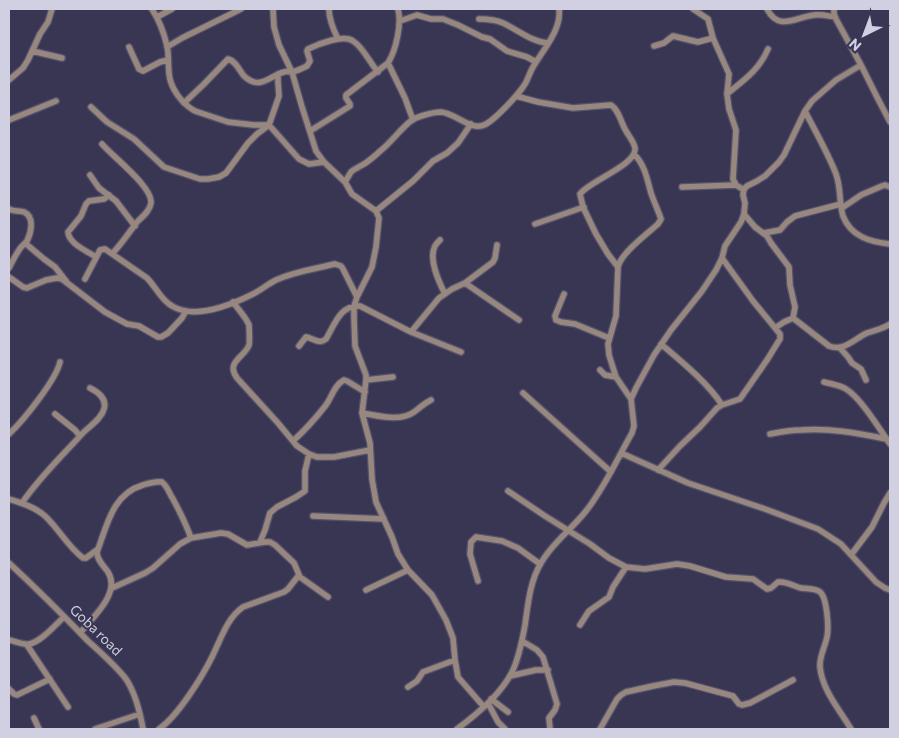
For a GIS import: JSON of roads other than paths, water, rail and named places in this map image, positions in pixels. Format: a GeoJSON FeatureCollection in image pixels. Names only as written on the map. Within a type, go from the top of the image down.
{"type":"FeatureCollection","features":[{"type":"Feature","properties":{"kind":"street"},"geometry":{"type":"LineString","coordinates":[[9,80],[23,68],[48,22],[52,9]]}},
{"type":"Feature","properties":{"kind":"street"},"geometry":{"type":"LineString","coordinates":[[152,9],[157,17],[167,47],[169,79],[172,86],[190,108],[228,122],[254,125],[269,124]]}},
{"type":"Feature","properties":{"kind":"street"},"geometry":{"type":"LineString","coordinates":[[157,17],[172,9]]}},
{"type":"Feature","properties":{"kind":"street"},"geometry":{"type":"LineString","coordinates":[[167,47],[241,9]]}},
{"type":"Feature","properties":{"kind":"street"},"geometry":{"type":"LineString","coordinates":[[273,9],[274,27],[279,45],[292,72],[316,150],[324,162],[345,182],[352,194],[376,211],[379,218],[372,267],[356,297],[354,306],[355,346],[366,374],[362,413],[370,443],[372,478],[376,502],[398,554],[408,570],[432,595],[446,620],[454,638],[458,677],[488,703],[508,712]]}},
{"type":"Feature","properties":{"kind":"street"},"geometry":{"type":"LineString","coordinates":[[329,9],[331,24],[338,39]]}},
{"type":"Feature","properties":{"kind":"street"},"geometry":{"type":"LineString","coordinates":[[310,131],[350,106],[346,96],[388,63],[395,45],[400,21],[398,9]]}},
{"type":"Feature","properties":{"kind":"street"},"geometry":{"type":"LineString","coordinates":[[345,182],[351,172],[380,152],[413,120],[430,113],[444,112],[466,123],[480,126],[485,125],[501,112],[524,86],[559,21],[560,9]]}},
{"type":"Feature","properties":{"kind":"street"},"geometry":{"type":"LineString","coordinates":[[693,9],[708,19],[713,38],[728,70],[727,94],[729,109],[736,130],[733,176],[736,185],[744,190]]}},
{"type":"Feature","properties":{"kind":"street"},"geometry":{"type":"LineString","coordinates":[[767,9],[777,20],[796,20],[815,15],[835,17]]}},
{"type":"Feature","properties":{"kind":"street"},"geometry":{"type":"LineString","coordinates":[[834,9],[835,17],[890,122]]}},
{"type":"Feature","properties":{"kind":"street"},"geometry":{"type":"LineString","coordinates":[[400,21],[418,15],[443,20],[490,39],[507,51],[536,62]]}},
{"type":"Feature","properties":{"kind":"street"},"geometry":{"type":"LineString","coordinates":[[479,19],[503,23],[519,33],[540,42],[548,43]]}},
{"type":"Feature","properties":{"kind":"street"},"geometry":{"type":"LineString","coordinates":[[654,46],[664,43],[673,36],[698,42],[713,38]]}},
{"type":"Feature","properties":{"kind":"street"},"geometry":{"type":"LineString","coordinates":[[184,102],[228,59],[233,61],[244,75],[259,83],[278,74],[288,71],[292,72],[309,65],[310,61],[307,51],[309,48],[338,39],[353,40],[378,72]]}},
{"type":"Feature","properties":{"kind":"street"},"geometry":{"type":"LineString","coordinates":[[129,47],[139,69],[143,71],[168,60]]}},
{"type":"Feature","properties":{"kind":"street"},"geometry":{"type":"LineString","coordinates":[[727,94],[756,69],[768,49]]}},
{"type":"Feature","properties":{"kind":"street"},"geometry":{"type":"LineString","coordinates":[[32,51],[62,58]]}},
{"type":"Feature","properties":{"kind":"street"},"geometry":{"type":"LineString","coordinates":[[388,63],[405,98],[413,120]]}},
{"type":"Feature","properties":{"kind":"street"},"geometry":{"type":"LineString","coordinates":[[631,398],[661,344],[716,270],[725,246],[741,222],[744,214],[744,190],[747,186],[765,176],[779,162],[812,101],[833,82],[861,66]]}},
{"type":"Feature","properties":{"kind":"street"},"geometry":{"type":"LineString","coordinates":[[91,107],[107,122],[134,139],[164,166],[200,179],[212,179],[226,173],[248,143],[269,124],[279,96],[278,74]]}},
{"type":"Feature","properties":{"kind":"street"},"geometry":{"type":"LineString","coordinates":[[516,96],[573,108],[611,105],[615,108],[633,143],[635,149],[633,157],[581,192],[580,198],[600,240],[618,267]]}},
{"type":"Feature","properties":{"kind":"street"},"geometry":{"type":"LineString","coordinates":[[9,120],[56,101]]}},
{"type":"Feature","properties":{"kind":"street"},"geometry":{"type":"LineString","coordinates":[[805,111],[836,175],[847,223],[857,235],[866,240],[890,244]]}},
{"type":"Feature","properties":{"kind":"street"},"geometry":{"type":"LineString","coordinates":[[269,124],[299,159],[309,164],[324,162]]}},
{"type":"Feature","properties":{"kind":"street"},"geometry":{"type":"LineString","coordinates":[[376,211],[413,181],[433,161],[458,143],[471,124]]}},
{"type":"Feature","properties":{"kind":"street"},"geometry":{"type":"LineString","coordinates":[[102,144],[147,190],[151,202],[150,207],[113,253]]}},
{"type":"Feature","properties":{"kind":"street"},"geometry":{"type":"LineString","coordinates":[[457,729],[488,703],[510,676],[518,657],[528,602],[540,564],[602,489],[634,426],[631,398],[616,377],[609,355],[608,344],[616,316],[618,264],[632,247],[653,229],[661,219],[642,164],[634,154]]}},
{"type":"Feature","properties":{"kind":"street"},"geometry":{"type":"LineString","coordinates":[[90,175],[99,188],[116,201],[135,226]]}},
{"type":"Feature","properties":{"kind":"street"},"geometry":{"type":"LineString","coordinates":[[682,187],[736,185]]}},
{"type":"Feature","properties":{"kind":"street"},"geometry":{"type":"LineString","coordinates":[[764,233],[780,230],[795,216],[842,206],[882,186],[890,187]]}},
{"type":"Feature","properties":{"kind":"street"},"geometry":{"type":"LineString","coordinates":[[96,257],[74,243],[69,238],[68,232],[81,216],[86,204],[109,195]]}},
{"type":"Feature","properties":{"kind":"street"},"geometry":{"type":"LineString","coordinates":[[535,224],[584,208]]}},
{"type":"Feature","properties":{"kind":"street"},"geometry":{"type":"LineString","coordinates":[[9,209],[13,212],[23,211],[27,214],[30,219],[31,231],[26,243],[19,250],[9,268]]}},
{"type":"Feature","properties":{"kind":"street"},"geometry":{"type":"LineString","coordinates":[[744,214],[753,225],[764,233],[789,267],[790,285],[795,307],[793,318]]}},
{"type":"Feature","properties":{"kind":"street"},"geometry":{"type":"LineString","coordinates":[[440,240],[435,245],[432,253],[438,281],[444,294]]}},
{"type":"Feature","properties":{"kind":"street"},"geometry":{"type":"LineString","coordinates":[[26,243],[44,260],[55,267],[80,294],[127,324],[139,326],[161,337],[168,333],[186,311]]}},
{"type":"Feature","properties":{"kind":"street"},"geometry":{"type":"LineString","coordinates":[[412,332],[439,298],[465,283],[493,262],[496,258],[497,245]]}},
{"type":"Feature","properties":{"kind":"street"},"geometry":{"type":"LineString","coordinates":[[85,279],[100,250],[105,249],[147,278],[171,306],[186,311],[202,312],[252,295],[291,274],[335,264],[343,269],[356,297]]}},
{"type":"Feature","properties":{"kind":"street"},"geometry":{"type":"LineString","coordinates":[[658,470],[718,408],[740,399],[780,339],[780,335],[775,328],[722,258]]}},
{"type":"Feature","properties":{"kind":"street"},"geometry":{"type":"LineString","coordinates":[[9,278],[25,288],[57,278],[66,281]]}},
{"type":"Feature","properties":{"kind":"street"},"geometry":{"type":"LineString","coordinates":[[465,283],[519,320]]}},
{"type":"Feature","properties":{"kind":"street"},"geometry":{"type":"LineString","coordinates":[[564,294],[555,316],[556,320],[575,324],[610,338]]}},
{"type":"Feature","properties":{"kind":"street"},"geometry":{"type":"LineString","coordinates":[[233,302],[245,318],[249,328],[249,344],[233,367],[234,373],[298,446],[317,457],[334,457],[370,450]]}},
{"type":"Feature","properties":{"kind":"street"},"geometry":{"type":"LineString","coordinates":[[299,346],[306,337],[324,341],[344,309],[350,306],[360,306],[412,332],[461,352]]}},
{"type":"Feature","properties":{"kind":"street"},"geometry":{"type":"LineString","coordinates":[[775,328],[793,318]]}},
{"type":"Feature","properties":{"kind":"street"},"geometry":{"type":"LineString","coordinates":[[793,318],[834,348],[850,344],[867,333],[884,328],[890,324]]}},
{"type":"Feature","properties":{"kind":"street"},"geometry":{"type":"LineString","coordinates":[[661,344],[685,365],[722,405]]}},
{"type":"Feature","properties":{"kind":"street"},"geometry":{"type":"LineString","coordinates":[[840,348],[852,363],[861,369],[866,380]]}},
{"type":"Feature","properties":{"kind":"street"},"geometry":{"type":"LineString","coordinates":[[9,434],[50,383],[56,374],[60,362]]}},
{"type":"Feature","properties":{"kind":"street"},"geometry":{"type":"LineString","coordinates":[[600,370],[605,375],[616,377]]}},
{"type":"Feature","properties":{"kind":"street"},"geometry":{"type":"LineString","coordinates":[[366,380],[393,377]]}},
{"type":"Feature","properties":{"kind":"street"},"geometry":{"type":"LineString","coordinates":[[293,440],[325,407],[336,387],[342,381],[347,381],[364,392]]}},
{"type":"Feature","properties":{"kind":"street"},"geometry":{"type":"LineString","coordinates":[[824,382],[849,391],[869,414],[888,442]]}},
{"type":"Feature","properties":{"kind":"street"},"geometry":{"type":"LineString","coordinates":[[22,503],[39,480],[102,414],[104,402],[98,392],[90,388]]}},
{"type":"Feature","properties":{"kind":"street"},"geometry":{"type":"LineString","coordinates":[[524,392],[611,472]]}},
{"type":"Feature","properties":{"kind":"street"},"geometry":{"type":"LineString","coordinates":[[362,413],[399,417],[407,416],[431,400]]}},
{"type":"Feature","properties":{"kind":"street"},"geometry":{"type":"LineString","coordinates":[[55,414],[80,436]]}},
{"type":"Feature","properties":{"kind":"street"},"geometry":{"type":"LineString","coordinates":[[770,434],[821,429],[857,433],[888,442]]}},
{"type":"Feature","properties":{"kind":"street"},"geometry":{"type":"LineString","coordinates":[[621,453],[670,476],[706,490],[818,529],[841,544],[876,582],[890,590]]}},
{"type":"Feature","properties":{"kind":"street"},"geometry":{"type":"LineString","coordinates":[[260,542],[270,513],[277,507],[296,498],[305,490],[305,471],[309,454]]}},
{"type":"Feature","properties":{"kind":"street"},"geometry":{"type":"LineString","coordinates":[[80,632],[100,610],[112,588],[109,574],[97,558],[98,549],[112,510],[121,498],[138,486],[162,482],[167,487],[180,511],[191,538]]}},
{"type":"Feature","properties":{"kind":"street"},"geometry":{"type":"LineString","coordinates":[[508,491],[590,544],[608,558],[626,567],[645,569],[677,564],[726,577],[753,579],[767,588],[772,588],[778,582],[782,582],[820,592],[825,606],[828,630],[820,661],[822,676],[827,690],[852,729]]}},
{"type":"Feature","properties":{"kind":"street"},"geometry":{"type":"LineString","coordinates":[[851,555],[872,527],[890,493]]}},
{"type":"Feature","properties":{"kind":"street"},"geometry":{"type":"LineString","coordinates":[[9,499],[22,503],[45,516],[74,551],[83,558],[86,558],[98,549]]}},
{"type":"Feature","properties":{"kind":"street"},"geometry":{"type":"LineString","coordinates":[[313,516],[384,519]]}},
{"type":"Feature","properties":{"kind":"street"},"geometry":{"type":"LineString","coordinates":[[112,588],[153,568],[180,544],[191,538],[221,533],[228,534],[247,545],[270,542],[294,563],[303,580],[328,597]]}},
{"type":"Feature","properties":{"kind":"street"},"geometry":{"type":"LineString","coordinates":[[478,581],[470,554],[471,542],[476,537],[502,541],[518,548],[540,564]]}},
{"type":"Feature","properties":{"kind":"street","name":"Goba road"},"geometry":{"type":"LineString","coordinates":[[9,563],[126,679],[133,691],[143,729]]}},
{"type":"Feature","properties":{"kind":"street"},"geometry":{"type":"LineString","coordinates":[[580,625],[589,611],[609,597],[626,567]]}},
{"type":"Feature","properties":{"kind":"street"},"geometry":{"type":"LineString","coordinates":[[366,590],[408,570]]}},
{"type":"Feature","properties":{"kind":"street"},"geometry":{"type":"LineString","coordinates":[[159,729],[172,718],[204,672],[226,627],[238,611],[243,607],[284,592],[299,575]]}},
{"type":"Feature","properties":{"kind":"street"},"geometry":{"type":"LineString","coordinates":[[9,640],[27,644],[37,640],[64,617]]}},
{"type":"Feature","properties":{"kind":"street"},"geometry":{"type":"LineString","coordinates":[[522,641],[540,653],[548,670],[557,704],[549,718],[550,729]]}},
{"type":"Feature","properties":{"kind":"street"},"geometry":{"type":"LineString","coordinates":[[27,644],[68,707]]}},
{"type":"Feature","properties":{"kind":"street"},"geometry":{"type":"LineString","coordinates":[[408,687],[417,681],[423,672],[455,660]]}},
{"type":"Feature","properties":{"kind":"street"},"geometry":{"type":"LineString","coordinates":[[510,676],[536,670],[548,670]]}},
{"type":"Feature","properties":{"kind":"street"},"geometry":{"type":"LineString","coordinates":[[9,689],[17,695],[50,679]]}},
{"type":"Feature","properties":{"kind":"street"},"geometry":{"type":"LineString","coordinates":[[600,729],[621,695],[637,689],[674,682],[685,683],[733,696],[742,705],[750,703],[793,680]]}},
{"type":"Feature","properties":{"kind":"street"},"geometry":{"type":"LineString","coordinates":[[488,703],[498,722],[505,729]]}},
{"type":"Feature","properties":{"kind":"street"},"geometry":{"type":"LineString","coordinates":[[95,729],[140,714]]}},
{"type":"Feature","properties":{"kind":"street"},"geometry":{"type":"LineString","coordinates":[[34,718],[40,729]]}}]}
